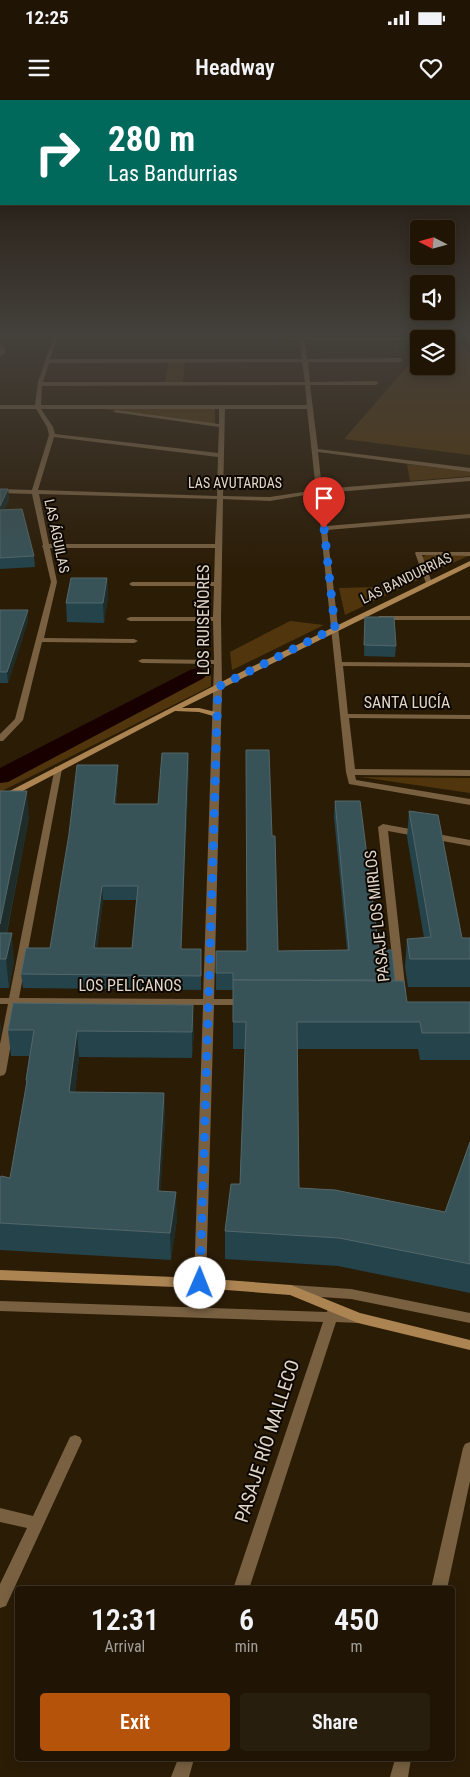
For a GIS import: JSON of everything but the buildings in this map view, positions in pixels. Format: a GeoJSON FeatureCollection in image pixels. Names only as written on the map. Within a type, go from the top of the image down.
{"type":"FeatureCollection","features":[{"type":"Feature","properties":{"kind":"street"},"geometry":{"type":"LineString","coordinates":[[42,413],[51,426],[52,435],[220,455]]}},
{"type":"Feature","properties":{"kind":"street"},"geometry":{"type":"LineString","coordinates":[[124,413],[221,426]]}},
{"type":"Feature","properties":{"kind":"street","name":"LOS RUISEÑORES"},"geometry":{"type":"LineString","coordinates":[[200,1283],[218,687],[217,619],[222,413]]}},
{"type":"Feature","properties":{"kind":"street"},"geometry":{"type":"LineString","coordinates":[[311,413],[352,782],[470,802]]}},
{"type":"Feature","properties":{"kind":"street","name":"LAS ÁGUILAS"},"geometry":{"type":"LineString","coordinates":[[0,739],[19,720],[54,582],[35,491],[52,435]]}},
{"type":"Feature","properties":{"kind":"street"},"geometry":{"type":"LineString","coordinates":[[315,450],[470,470]]}},
{"type":"Feature","properties":{"kind":"street","name":"LAS AVUTARDAS"},"geometry":{"type":"LineString","coordinates":[[0,491],[270,499],[320,491],[470,479]]}},
{"type":"Feature","properties":{"kind":"street"},"geometry":{"type":"LineString","coordinates":[[324,528],[470,516]]}},
{"type":"Feature","properties":{"kind":"street"},"geometry":{"type":"LineString","coordinates":[[45,546],[219,546]]}},
{"type":"Feature","properties":{"kind":"street"},"geometry":{"type":"LineString","coordinates":[[429,583],[418,554],[470,554]]}},
{"type":"Feature","properties":{"kind":"street","name":"LAS BANDURRIAS"},"geometry":{"type":"LineString","coordinates":[[0,800],[335,628],[470,563]]}},
{"type":"Feature","properties":{"kind":"street"},"geometry":{"type":"LineString","coordinates":[[132,584],[218,584]]}},
{"type":"Feature","properties":{"kind":"street"},"geometry":{"type":"LineString","coordinates":[[356,618],[470,618]]}},
{"type":"Feature","properties":{"kind":"street"},"geometry":{"type":"LineString","coordinates":[[130,619],[217,619]]}},
{"type":"Feature","properties":{"kind":"street"},"geometry":{"type":"LineString","coordinates":[[40,640],[134,641]]}},
{"type":"Feature","properties":{"kind":"street"},"geometry":{"type":"LineString","coordinates":[[142,661],[217,662]]}},
{"type":"Feature","properties":{"kind":"street"},"geometry":{"type":"LineString","coordinates":[[339,664],[470,666]]}},
{"type":"Feature","properties":{"kind":"street","name":"LAS BANDURRIAS"},"geometry":{"type":"LineString","coordinates":[[167,713],[191,709],[217,715]]}},
{"type":"Feature","properties":{"kind":"street","name":"SANTA LUCÍA"},"geometry":{"type":"LineString","coordinates":[[344,716],[470,717]]}},
{"type":"Feature","properties":{"kind":"street"},"geometry":{"type":"LineString","coordinates":[[0,1072],[58,769]]}},
{"type":"Feature","properties":{"kind":"street"},"geometry":{"type":"LineString","coordinates":[[350,772],[470,773]]}},
{"type":"Feature","properties":{"kind":"street","name":"PASAJE LOS MIRLOS"},"geometry":{"type":"LineString","coordinates":[[402,1002],[383,827],[470,843]]}},
{"type":"Feature","properties":{"kind":"street","name":"LOS PELÍCANOS"},"geometry":{"type":"LineString","coordinates":[[0,1001],[257,1002]]}},
{"type":"Feature","properties":{"kind":"street"},"geometry":{"type":"LineString","coordinates":[[0,1275],[200,1283],[351,1294],[470,1318]]}},
{"type":"Feature","properties":{"kind":"street"},"geometry":{"type":"LineString","coordinates":[[291,1290],[333,1312]]}},
{"type":"Feature","properties":{"kind":"street"},"geometry":{"type":"LineString","coordinates":[[0,1306],[333,1312],[470,1345]]}},
{"type":"Feature","properties":{"kind":"street","name":"PASAJE RÍO MALLECO"},"geometry":{"type":"LineString","coordinates":[[242,1586],[333,1312]]}},
{"type":"Feature","properties":{"kind":"street"},"geometry":{"type":"LineString","coordinates":[[0,1601],[75,1441]]}},
{"type":"Feature","properties":{"kind":"street"},"geometry":{"type":"LineString","coordinates":[[440,1586],[470,1448]]}},
{"type":"Feature","properties":{"kind":"street"},"geometry":{"type":"LineString","coordinates":[[0,1515],[36,1523]]}},
{"type":"Feature","properties":{"kind":"street"},"geometry":{"type":"LineString","coordinates":[[180,1777],[185,1761]]}},
{"type":"Feature","properties":{"kind":"street"},"geometry":{"type":"LineString","coordinates":[[399,1777],[403,1761]]}},
{"type":"Feature","properties":{"kind":"shaded area"},"geometry":{"type":"Polygon","coordinates":[[[134,413],[215,413],[215,424],[134,413]]]}},
{"type":"Feature","properties":{"kind":"shaded area"},"geometry":{"type":"Polygon","coordinates":[[[366,413],[470,413],[470,455],[344,439],[366,413]]]}},
{"type":"Feature","properties":{"kind":"shaded area"},"geometry":{"type":"Polygon","coordinates":[[[407,464],[470,472],[470,476],[410,481],[407,464]]]}},
{"type":"Feature","properties":{"kind":"shaded area"},"geometry":{"type":"Polygon","coordinates":[[[426,555],[468,556],[429,574],[422,557],[426,555]]]}},
{"type":"Feature","properties":{"kind":"shaded area"},"geometry":{"type":"Polygon","coordinates":[[[417,569],[420,579],[345,615],[339,588],[378,587],[417,569]]]}},
{"type":"Feature","properties":{"kind":"shaded area"},"geometry":{"type":"Polygon","coordinates":[[[290,621],[324,625],[232,670],[230,652],[290,621]]]}},
{"type":"Feature","properties":{"kind":"shaded area"},"geometry":{"type":"Polygon","coordinates":[[[202,666],[211,666],[211,686],[0,792],[0,771],[202,666]]]}},
{"type":"Feature","properties":{"kind":"shaded area"},"geometry":{"type":"Polygon","coordinates":[[[361,777],[470,778],[470,793],[361,777]]]}},
{"type":"Feature","properties":{"kind":"waterway"},"geometry":{"type":"LineString","coordinates":[[0,777],[197,674]]}},
{"type":"Feature","properties":{"kind":"route"},"geometry":{"type":"LineString","coordinates":[[200,1283],[218,687],[335,628],[324,528]]}}]}
